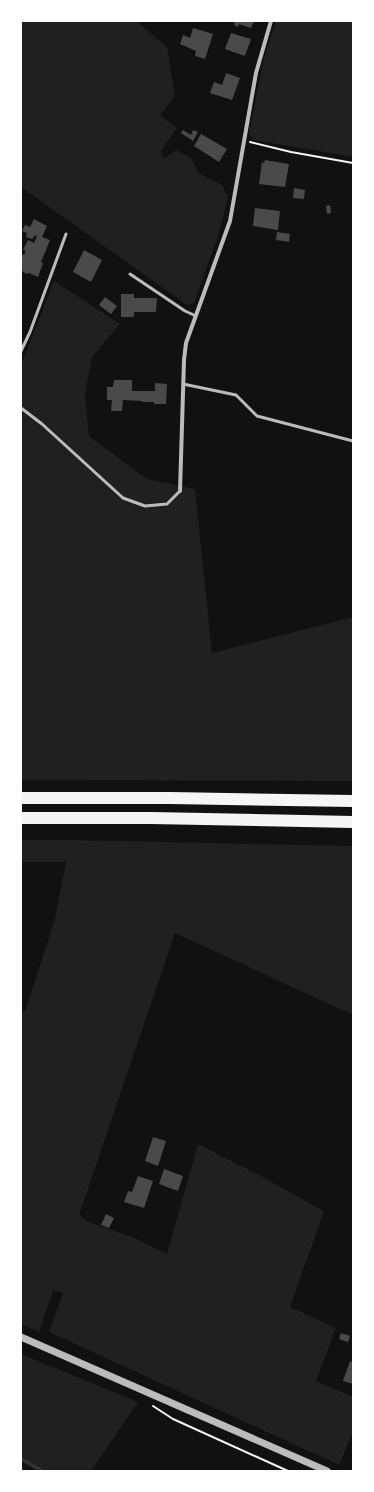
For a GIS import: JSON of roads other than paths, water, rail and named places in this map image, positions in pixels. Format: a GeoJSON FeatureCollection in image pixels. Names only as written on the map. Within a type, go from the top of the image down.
{"type":"FeatureCollection","features":[{"type":"Feature","properties":{"kind":"highway"},"geometry":{"type":"LineString","coordinates":[[21,798],[170,798],[353,801]]}},
{"type":"Feature","properties":{"kind":"highway"},"geometry":{"type":"LineString","coordinates":[[21,818],[151,818],[353,822]]}},
{"type":"Feature","properties":{"kind":"street"},"geometry":{"type":"LineString","coordinates":[[180,491],[183,384],[186,343],[230,221],[256,73],[271,21]]}},
{"type":"Feature","properties":{"kind":"street"},"geometry":{"type":"LineString","coordinates":[[21,1337],[327,1471]]}},
{"type":"Feature","properties":{"kind":"lane"},"geometry":{"type":"LineString","coordinates":[[21,351],[30,332],[66,234]]}},
{"type":"Feature","properties":{"kind":"lane"},"geometry":{"type":"LineString","coordinates":[[130,274],[185,311],[196,316]]}},
{"type":"Feature","properties":{"kind":"lane"},"geometry":{"type":"LineString","coordinates":[[183,384],[236,395],[257,416],[353,441]]}},
{"type":"Feature","properties":{"kind":"lane"},"geometry":{"type":"LineString","coordinates":[[21,408],[42,424],[123,498],[145,506],[167,504],[180,491]]}},
{"type":"Feature","properties":{"kind":"waterway"},"geometry":{"type":"LineString","coordinates":[[21,1459],[42,1471]]}}]}
